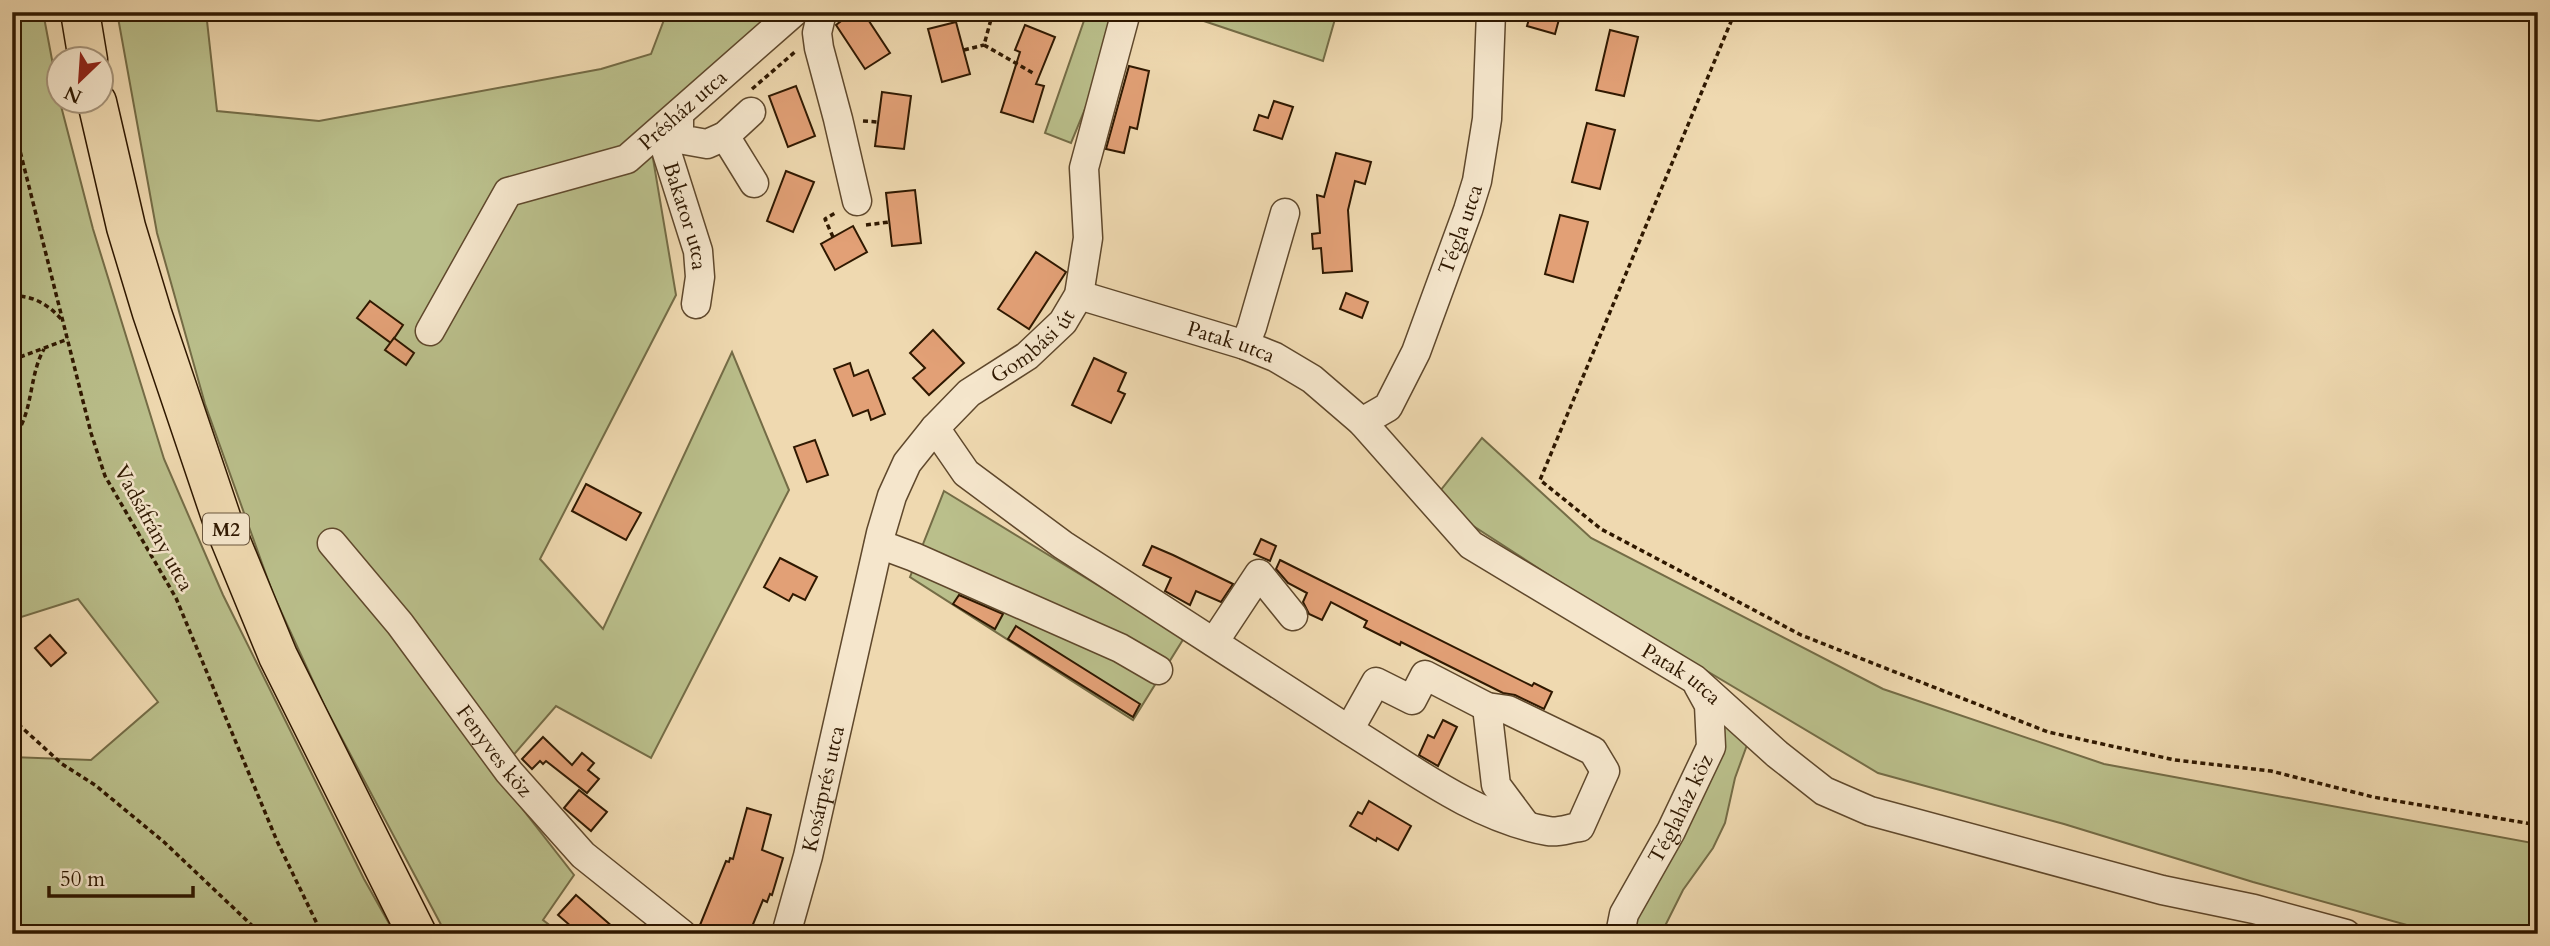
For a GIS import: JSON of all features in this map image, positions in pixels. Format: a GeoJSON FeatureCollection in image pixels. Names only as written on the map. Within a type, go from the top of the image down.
{"type":"FeatureCollection","features":[{"type":"Feature","properties":{"kind":"highway"},"geometry":{"type":"LineString","coordinates":[[80,12],[86,46]]}},
{"type":"Feature","properties":{"kind":"highway","name":"M2"},"geometry":{"type":"LineString","coordinates":[[100,116],[137,264],[222,520],[278,656],[417,934]]}},
{"type":"Feature","properties":{"kind":"street","name":"Présház utca"},"geometry":{"type":"LineString","coordinates":[[430,331],[508,192],[628,159],[794,12]]}},
{"type":"Feature","properties":{"kind":"street"},"geometry":{"type":"LineString","coordinates":[[822,12],[817,33],[819,48],[861,213]]}},
{"type":"Feature","properties":{"kind":"street","name":"Gombási út"},"geometry":{"type":"LineString","coordinates":[[857,642],[878,544],[892,496],[907,463],[935,428],[969,393],[1027,356],[1063,321],[1079,295],[1088,238],[1084,168],[1126,12]]}},
{"type":"Feature","properties":{"kind":"street","name":"Tégla utca"},"geometry":{"type":"LineString","coordinates":[[1362,422],[1388,407],[1416,352],[1468,210],[1477,181],[1488,118],[1491,12]]}},
{"type":"Feature","properties":{"kind":"street"},"geometry":{"type":"LineString","coordinates":[[669,122],[679,139],[707,144],[725,136],[751,112]]}},
{"type":"Feature","properties":{"kind":"street","name":"Bakator utca"},"geometry":{"type":"LineString","coordinates":[[669,122],[698,251],[701,276],[696,304]]}},
{"type":"Feature","properties":{"kind":"street"},"geometry":{"type":"LineString","coordinates":[[725,136],[754,183]]}},
{"type":"Feature","properties":{"kind":"street"},"geometry":{"type":"LineString","coordinates":[[1245,345],[1285,213]]}},
{"type":"Feature","properties":{"kind":"street","name":"Patak utca"},"geometry":{"type":"LineString","coordinates":[[1079,295],[1245,345],[1275,357],[1312,379],[1362,422],[1471,545],[1695,679],[1777,754],[1824,791],[1870,811],[2162,890],[2255,909],[2346,934]]}},
{"type":"Feature","properties":{"kind":"street"},"geometry":{"type":"LineString","coordinates":[[935,428],[966,473],[1063,545],[1349,730],[1446,789],[1495,815],[1550,832],[1580,827],[1605,771],[1593,751],[1507,709],[1488,707],[1425,675],[1412,700],[1376,682],[1349,730]]}},
{"type":"Feature","properties":{"kind":"street","name":"Fenyves köz"},"geometry":{"type":"LineString","coordinates":[[332,542],[400,624],[509,772],[583,855],[682,934]]}},
{"type":"Feature","properties":{"kind":"street"},"geometry":{"type":"LineString","coordinates":[[878,544],[914,557],[1120,648],[1158,670]]}},
{"type":"Feature","properties":{"kind":"street"},"geometry":{"type":"LineString","coordinates":[[1214,642],[1259,574],[1293,616]]}},
{"type":"Feature","properties":{"kind":"street","name":"Kosárprés utca"},"geometry":{"type":"LineString","coordinates":[[786,934],[808,856],[857,642]]}},
{"type":"Feature","properties":{"kind":"street","name":"Téglaház köz"},"geometry":{"type":"LineString","coordinates":[[1620,934],[1625,914],[1671,831],[1711,747],[1709,705],[1695,679]]}},
{"type":"Feature","properties":{"kind":"street"},"geometry":{"type":"LineString","coordinates":[[1488,707],[1496,785],[1525,824]]}},
{"type":"Feature","properties":{"kind":"path"},"geometry":{"type":"LineString","coordinates":[[984,45],[993,12]]}},
{"type":"Feature","properties":{"kind":"path"},"geometry":{"type":"LineString","coordinates":[[1735,12],[1541,480],[1601,529],[1801,635],[2049,732],[2175,760],[2271,771],[2373,797],[2538,825]]}},
{"type":"Feature","properties":{"kind":"path"},"geometry":{"type":"LineString","coordinates":[[964,50],[984,45],[1033,73]]}},
{"type":"Feature","properties":{"kind":"path","name":"Vadsáfrány utca"},"geometry":{"type":"LineString","coordinates":[[12,118],[91,433],[105,476],[176,598],[277,841],[322,934]]}},
{"type":"Feature","properties":{"kind":"path"},"geometry":{"type":"LineString","coordinates":[[861,213],[889,222]]}},
{"type":"Feature","properties":{"kind":"path"},"geometry":{"type":"LineString","coordinates":[[12,296],[29,296],[53,309],[63,322]]}},
{"type":"Feature","properties":{"kind":"path"},"geometry":{"type":"LineString","coordinates":[[12,360],[68,339]]}},
{"type":"Feature","properties":{"kind":"path"},"geometry":{"type":"LineString","coordinates":[[12,439],[24,422],[37,361],[44,349]]}},
{"type":"Feature","properties":{"kind":"path"},"geometry":{"type":"LineString","coordinates":[[18,724],[62,764],[95,785],[164,842],[261,934]]}},
{"type":"Feature","properties":{"kind":"green space"},"geometry":{"type":"Polygon","coordinates":[[[12,12],[43,12],[49,46],[46,46],[46,116],[64,116],[93,229],[164,459],[223,595],[364,879],[395,934],[12,934],[12,757],[91,760],[158,702],[78,599],[12,620],[12,12]]]}},
{"type":"Feature","properties":{"kind":"green space"},"geometry":{"type":"Polygon","coordinates":[[[117,12],[206,12],[217,111],[319,121],[601,69],[651,54],[667,12],[783,12],[648,129],[676,295],[540,559],[603,629],[732,352],[789,490],[651,758],[556,706],[496,775],[574,875],[543,920],[561,934],[446,934],[324,705],[273,594],[205,404],[157,233],[117,12]]]}},
{"type":"Feature","properties":{"kind":"green space"},"geometry":{"type":"Polygon","coordinates":[[[1087,12],[1125,12],[1071,143],[1045,133],[1087,12]]]}},
{"type":"Feature","properties":{"kind":"green space"},"geometry":{"type":"Polygon","coordinates":[[[1177,12],[1337,12],[1323,61],[1177,12]]]}},
{"type":"Feature","properties":{"kind":"green space"},"geometry":{"type":"Polygon","coordinates":[[[1482,438],[1591,538],[1883,689],[2104,764],[2538,844],[2538,934],[2439,934],[2253,882],[2064,824],[1878,773],[1586,599],[1433,500],[1482,438]]]}},
{"type":"Feature","properties":{"kind":"green space"},"geometry":{"type":"Polygon","coordinates":[[[944,491],[1184,638],[1133,720],[910,577],[944,491]]]}},
{"type":"Feature","properties":{"kind":"green space"},"geometry":{"type":"Polygon","coordinates":[[[1699,697],[1747,745],[1735,778],[1725,823],[1713,848],[1683,890],[1661,934],[1608,934],[1704,750],[1699,697]]]}},
{"type":"Feature","properties":{"kind":"building"},"geometry":{"type":"Polygon","coordinates":[[[853,12],[863,12],[890,53],[865,69],[836,25],[853,12]]]}},
{"type":"Feature","properties":{"kind":"building"},"geometry":{"type":"Polygon","coordinates":[[[1531,12],[1561,12],[1555,34],[1527,26],[1531,12]]]}},
{"type":"Feature","properties":{"kind":"building"},"geometry":{"type":"Polygon","coordinates":[[[956,22],[970,74],[942,82],[928,29],[956,22]]]}},
{"type":"Feature","properties":{"kind":"building"},"geometry":{"type":"Polygon","coordinates":[[[1025,25],[1055,37],[1036,84],[1044,86],[1033,122],[1001,112],[1020,52],[1015,50],[1025,25]]]}},
{"type":"Feature","properties":{"kind":"building"},"geometry":{"type":"Polygon","coordinates":[[[1610,30],[1638,37],[1624,96],[1596,90],[1610,30]]]}},
{"type":"Feature","properties":{"kind":"building"},"geometry":{"type":"Polygon","coordinates":[[[1129,66],[1149,71],[1137,129],[1130,127],[1124,153],[1106,149],[1129,66]]]}},
{"type":"Feature","properties":{"kind":"building"},"geometry":{"type":"Polygon","coordinates":[[[796,86],[815,136],[788,147],[769,96],[796,86]]]}},
{"type":"Feature","properties":{"kind":"building"},"geometry":{"type":"Polygon","coordinates":[[[882,92],[911,96],[904,149],[875,146],[882,92]]]}},
{"type":"Feature","properties":{"kind":"building"},"geometry":{"type":"Polygon","coordinates":[[[1274,101],[1293,107],[1282,139],[1254,130],[1259,115],[1268,118],[1274,101]]]}},
{"type":"Feature","properties":{"kind":"building"},"geometry":{"type":"Polygon","coordinates":[[[1587,123],[1615,130],[1600,189],[1572,182],[1587,123]]]}},
{"type":"Feature","properties":{"kind":"building"},"geometry":{"type":"Polygon","coordinates":[[[1336,153],[1371,162],[1365,184],[1355,181],[1348,210],[1352,271],[1323,273],[1321,248],[1313,249],[1312,234],[1320,233],[1317,195],[1324,197],[1336,153]]]}},
{"type":"Feature","properties":{"kind":"building"},"geometry":{"type":"Polygon","coordinates":[[[786,171],[814,182],[793,232],[767,221],[786,171]]]}},
{"type":"Feature","properties":{"kind":"building"},"geometry":{"type":"Polygon","coordinates":[[[915,190],[921,243],[892,246],[886,193],[915,190]]]}},
{"type":"Feature","properties":{"kind":"building"},"geometry":{"type":"Polygon","coordinates":[[[1560,215],[1588,222],[1573,282],[1545,274],[1560,215]]]}},
{"type":"Feature","properties":{"kind":"building"},"geometry":{"type":"Polygon","coordinates":[[[853,226],[867,252],[835,270],[821,244],[853,226]]]}},
{"type":"Feature","properties":{"kind":"building"},"geometry":{"type":"Polygon","coordinates":[[[1036,252],[1066,272],[1029,329],[998,309],[1036,252]]]}},
{"type":"Feature","properties":{"kind":"building"},"geometry":{"type":"Polygon","coordinates":[[[1346,293],[1368,302],[1362,318],[1340,309],[1346,293]]]}},
{"type":"Feature","properties":{"kind":"building"},"geometry":{"type":"Polygon","coordinates":[[[370,301],[403,325],[391,343],[357,318],[370,301]]]}},
{"type":"Feature","properties":{"kind":"building"},"geometry":{"type":"Polygon","coordinates":[[[933,330],[964,363],[929,395],[913,378],[925,368],[910,353],[933,330]]]}},
{"type":"Feature","properties":{"kind":"building"},"geometry":{"type":"Polygon","coordinates":[[[394,338],[414,353],[406,365],[385,350],[394,338]]]}},
{"type":"Feature","properties":{"kind":"building"},"geometry":{"type":"Polygon","coordinates":[[[1094,358],[1126,373],[1118,391],[1125,394],[1111,423],[1072,405],[1094,358]]]}},
{"type":"Feature","properties":{"kind":"building"},"geometry":{"type":"Polygon","coordinates":[[[850,363],[854,376],[868,370],[885,414],[871,420],[868,410],[853,416],[834,369],[850,363]]]}},
{"type":"Feature","properties":{"kind":"building"},"geometry":{"type":"Polygon","coordinates":[[[815,440],[828,475],[807,482],[794,447],[815,440]]]}},
{"type":"Feature","properties":{"kind":"building"},"geometry":{"type":"Polygon","coordinates":[[[586,484],[641,513],[626,540],[572,511],[586,484]]]}},
{"type":"Feature","properties":{"kind":"building"},"geometry":{"type":"Polygon","coordinates":[[[1261,539],[1276,546],[1270,561],[1254,554],[1261,539]]]}},
{"type":"Feature","properties":{"kind":"building"},"geometry":{"type":"Polygon","coordinates":[[[1152,546],[1233,584],[1221,602],[1196,591],[1190,605],[1165,591],[1171,578],[1143,565],[1152,546]]]}},
{"type":"Feature","properties":{"kind":"building"},"geometry":{"type":"Polygon","coordinates":[[[780,558],[817,577],[805,600],[793,594],[789,601],[764,587],[780,558]]]}},
{"type":"Feature","properties":{"kind":"building"},"geometry":{"type":"Polygon","coordinates":[[[1280,560],[1532,686],[1534,683],[1552,692],[1544,709],[1515,695],[1503,693],[1401,642],[1400,645],[1364,627],[1367,621],[1331,602],[1322,620],[1309,614],[1303,602],[1307,593],[1288,583],[1276,569],[1280,560]]]}},
{"type":"Feature","properties":{"kind":"building"},"geometry":{"type":"Polygon","coordinates":[[[959,595],[1003,614],[995,629],[953,604],[959,595]]]}},
{"type":"Feature","properties":{"kind":"building"},"geometry":{"type":"Polygon","coordinates":[[[1016,626],[1140,704],[1133,717],[1008,639],[1016,626]]]}},
{"type":"Feature","properties":{"kind":"building"},"geometry":{"type":"Polygon","coordinates":[[[50,635],[66,653],[51,666],[35,648],[50,635]]]}},
{"type":"Feature","properties":{"kind":"building"},"geometry":{"type":"Polygon","coordinates":[[[1443,720],[1457,727],[1438,766],[1419,755],[1428,735],[1434,738],[1443,720]]]}},
{"type":"Feature","properties":{"kind":"building"},"geometry":{"type":"Polygon","coordinates":[[[543,737],[572,765],[582,753],[594,763],[588,770],[599,779],[587,793],[546,761],[543,764],[540,761],[532,769],[522,759],[543,737]]]}},
{"type":"Feature","properties":{"kind":"building"},"geometry":{"type":"Polygon","coordinates":[[[579,790],[607,812],[591,831],[564,808],[579,790]]]}},
{"type":"Feature","properties":{"kind":"building"},"geometry":{"type":"Polygon","coordinates":[[[1369,801],[1411,826],[1398,850],[1350,826],[1358,812],[1362,814],[1369,801]]]}},
{"type":"Feature","properties":{"kind":"building"},"geometry":{"type":"Polygon","coordinates":[[[747,808],[771,815],[762,850],[783,858],[772,895],[770,894],[767,902],[763,900],[749,934],[721,934],[700,925],[726,861],[733,859],[747,808]]]}},
{"type":"Feature","properties":{"kind":"building"},"geometry":{"type":"Polygon","coordinates":[[[576,895],[621,934],[580,934],[558,915],[576,895]]]}}]}
